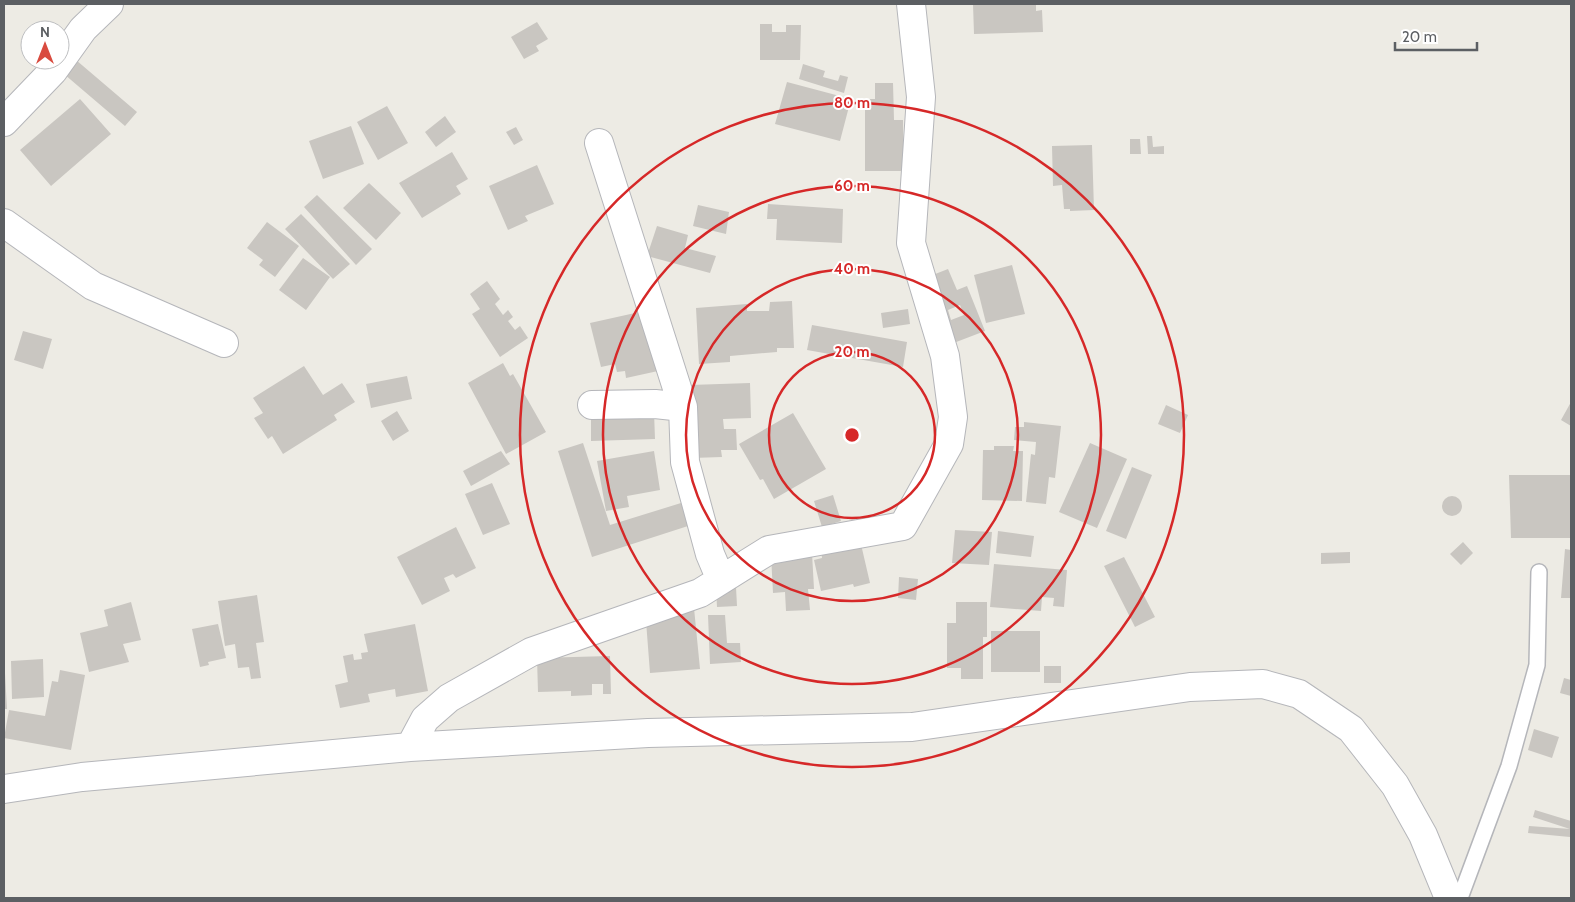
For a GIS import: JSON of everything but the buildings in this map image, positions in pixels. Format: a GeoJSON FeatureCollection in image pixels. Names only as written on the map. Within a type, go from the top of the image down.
{"type":"FeatureCollection","features":[{"type":"Feature","properties":{"kind":"street"},"geometry":{"type":"LineString","coordinates":[[4,122],[53,71],[83,29],[109,4]]}},
{"type":"Feature","properties":{"kind":"street"},"geometry":{"type":"LineString","coordinates":[[410,747],[425,719],[449,698],[531,652],[700,593],[769,550],[903,526],[949,444],[952,417],[945,356],[911,244],[921,97],[910,4]]}},
{"type":"Feature","properties":{"kind":"street"},"geometry":{"type":"LineString","coordinates":[[599,144],[683,407],[685,462],[710,554],[720,580]]}},
{"type":"Feature","properties":{"kind":"street"},"geometry":{"type":"LineString","coordinates":[[4,223],[93,286],[224,344]]}},
{"type":"Feature","properties":{"kind":"street"},"geometry":{"type":"LineString","coordinates":[[592,405],[656,404],[683,407]]}},
{"type":"Feature","properties":{"kind":"street"},"geometry":{"type":"LineString","coordinates":[[4,789],[82,777],[410,747],[648,733],[912,727],[1190,688],[1263,684],[1299,694],[1350,729],[1394,785],[1423,835],[1449,898]]}},
{"type":"Feature","properties":{"kind":"lane"},"geometry":{"type":"LineString","coordinates":[[1460,898],[1509,766],[1537,665],[1538,572]]}}]}
